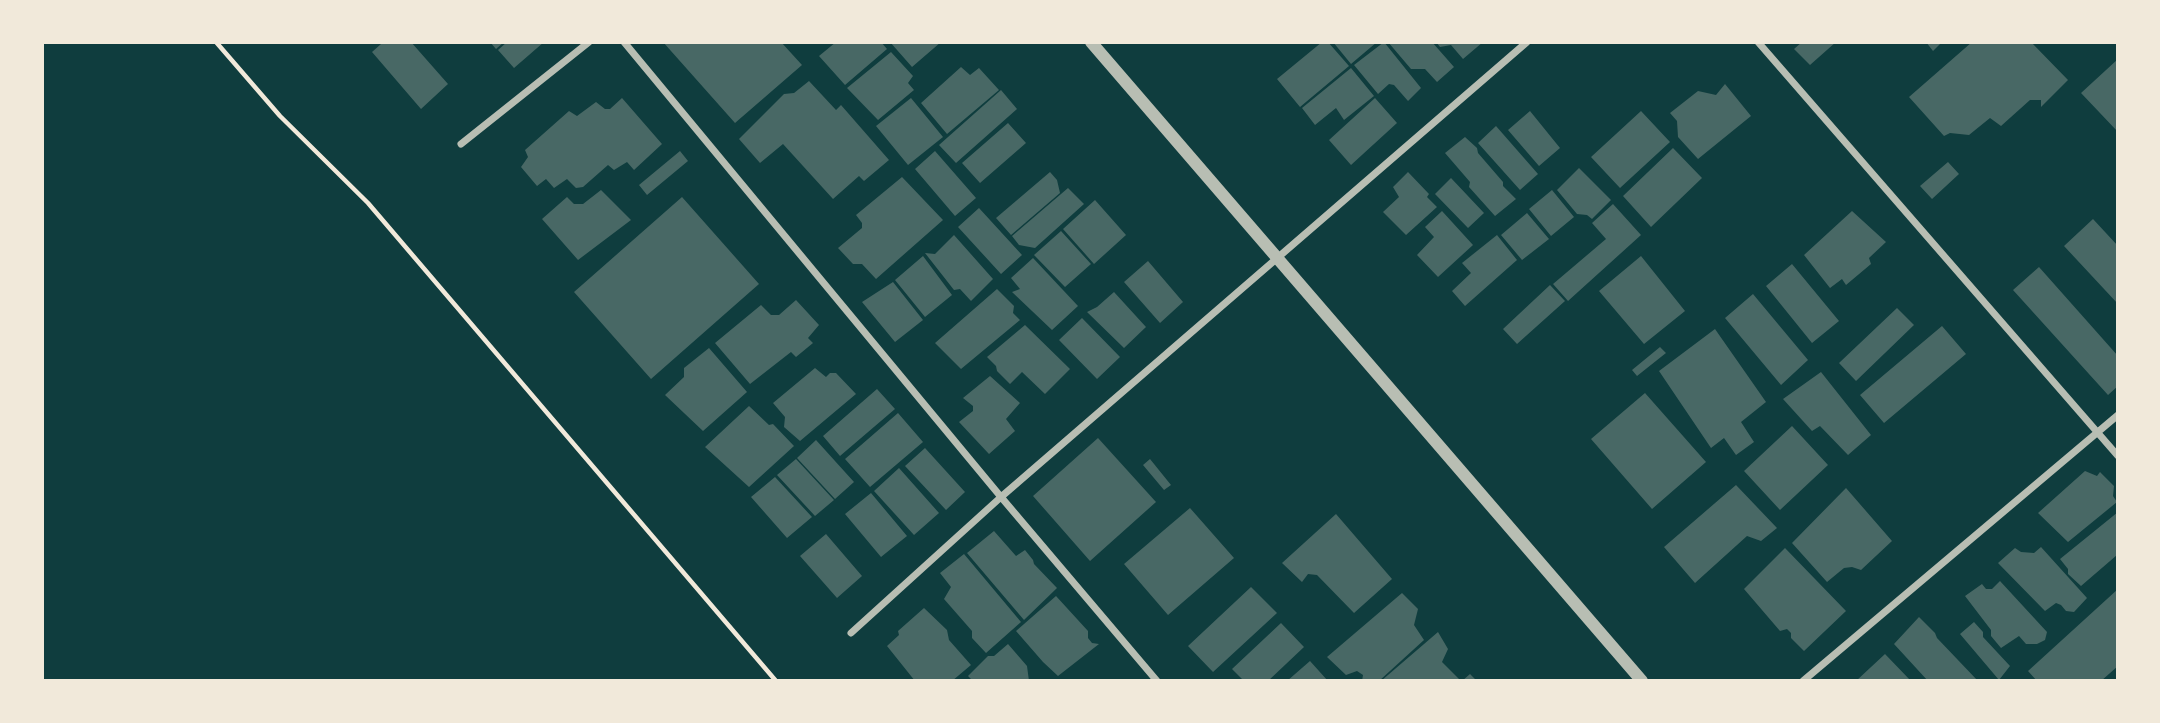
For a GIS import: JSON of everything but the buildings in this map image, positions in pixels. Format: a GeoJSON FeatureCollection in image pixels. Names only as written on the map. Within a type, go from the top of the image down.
{"type":"FeatureCollection","features":[{"type":"Feature","properties":{"kind":"street"},"geometry":{"type":"LineString","coordinates":[[461,144],[589,42]]}},
{"type":"Feature","properties":{"kind":"street"},"geometry":{"type":"LineString","coordinates":[[624,42],[1157,681]]}},
{"type":"Feature","properties":{"kind":"street"},"geometry":{"type":"LineString","coordinates":[[1091,42],[1642,681]]}},
{"type":"Feature","properties":{"kind":"street"},"geometry":{"type":"LineString","coordinates":[[851,633],[1001,497],[1527,42]]}},
{"type":"Feature","properties":{"kind":"street"},"geometry":{"type":"LineString","coordinates":[[1758,42],[2118,456]]}},
{"type":"Feature","properties":{"kind":"street"},"geometry":{"type":"LineString","coordinates":[[1804,681],[2118,415]]}},
{"type":"Feature","properties":{"kind":"path"},"geometry":{"type":"LineString","coordinates":[[216,42],[280,116],[368,203],[776,681]]}}]}
